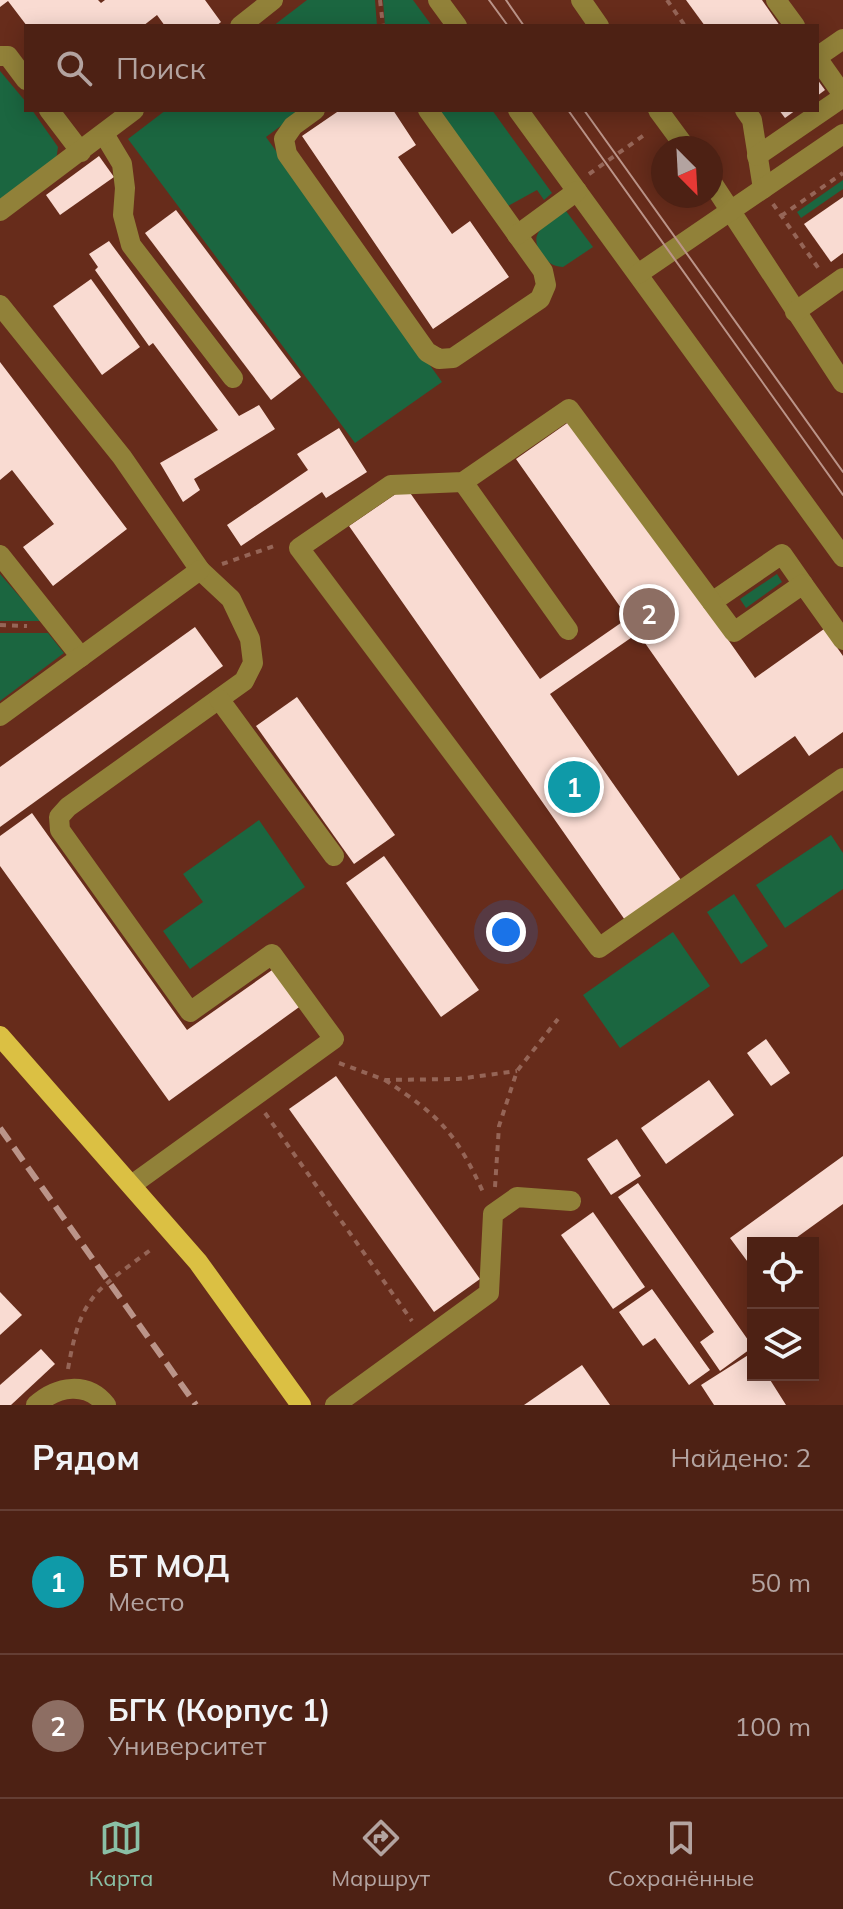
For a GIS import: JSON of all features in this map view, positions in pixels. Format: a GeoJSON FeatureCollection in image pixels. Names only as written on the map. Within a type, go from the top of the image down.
{"type":"FeatureCollection","features":[{"type":"Feature","properties":{"kind":"main road"},"geometry":{"type":"LineString","coordinates":[[0,1036],[133,1184],[198,1262],[301,1405]]}},
{"type":"Feature","properties":{"kind":"street"},"geometry":{"type":"LineString","coordinates":[[243,24],[273,0]]}},
{"type":"Feature","properties":{"kind":"street"},"geometry":{"type":"LineString","coordinates":[[438,0],[456,24]]}},
{"type":"Feature","properties":{"kind":"street"},"geometry":{"type":"LineString","coordinates":[[581,0],[598,24]]}},
{"type":"Feature","properties":{"kind":"street"},"geometry":{"type":"LineString","coordinates":[[776,0],[794,24]]}},
{"type":"Feature","properties":{"kind":"street"},"geometry":{"type":"LineString","coordinates":[[819,57],[843,39]]}},
{"type":"Feature","properties":{"kind":"street"},"geometry":{"type":"LineString","coordinates":[[0,56],[8,56],[24,77]]}},
{"type":"Feature","properties":{"kind":"street"},"geometry":{"type":"LineString","coordinates":[[757,156],[843,96],[819,61]]}},
{"type":"Feature","properties":{"kind":"street"},"geometry":{"type":"LineString","coordinates":[[51,112],[81,152]]}},
{"type":"Feature","properties":{"kind":"street"},"geometry":{"type":"LineString","coordinates":[[0,211],[132,112]]}},
{"type":"Feature","properties":{"kind":"street"},"geometry":{"type":"LineString","coordinates":[[312,112],[293,126],[284,139],[287,154],[427,352],[439,359],[453,358],[540,299],[546,285],[543,271],[429,112]]}},
{"type":"Feature","properties":{"kind":"street"},"geometry":{"type":"LineString","coordinates":[[519,112],[843,557]]}},
{"type":"Feature","properties":{"kind":"street"},"geometry":{"type":"LineString","coordinates":[[659,112],[677,136]]}},
{"type":"Feature","properties":{"kind":"street"},"geometry":{"type":"LineString","coordinates":[[746,112],[752,120],[763,189]]}},
{"type":"Feature","properties":{"kind":"street"},"geometry":{"type":"LineString","coordinates":[[104,134],[122,164],[125,188],[123,215],[131,245],[233,378]]}},
{"type":"Feature","properties":{"kind":"street"},"geometry":{"type":"LineString","coordinates":[[638,274],[843,134]]}},
{"type":"Feature","properties":{"kind":"street"},"geometry":{"type":"LineString","coordinates":[[517,235],[577,191]]}},
{"type":"Feature","properties":{"kind":"street"},"geometry":{"type":"LineString","coordinates":[[723,197],[843,383]]}},
{"type":"Feature","properties":{"kind":"street"},"geometry":{"type":"LineString","coordinates":[[795,312],[837,282]]}},
{"type":"Feature","properties":{"kind":"street"},"geometry":{"type":"LineString","coordinates":[[0,305],[122,457],[200,570],[218,583],[231,599],[250,639],[253,663],[244,681],[68,807],[59,817],[60,830],[190,1012],[272,954],[334,1039],[133,1184]]}},
{"type":"Feature","properties":{"kind":"street"},"geometry":{"type":"LineString","coordinates":[[803,584],[734,632],[569,409],[463,482],[391,485],[299,548],[599,948],[843,778]]}},
{"type":"Feature","properties":{"kind":"street"},"geometry":{"type":"LineString","coordinates":[[463,482],[568,630]]}},
{"type":"Feature","properties":{"kind":"street"},"geometry":{"type":"LineString","coordinates":[[712,602],[782,554],[843,640]]}},
{"type":"Feature","properties":{"kind":"street"},"geometry":{"type":"LineString","coordinates":[[0,555],[81,657]]}},
{"type":"Feature","properties":{"kind":"street"},"geometry":{"type":"LineString","coordinates":[[0,716],[200,570]]}},
{"type":"Feature","properties":{"kind":"street"},"geometry":{"type":"LineString","coordinates":[[219,699],[334,856]]}},
{"type":"Feature","properties":{"kind":"street"},"geometry":{"type":"LineString","coordinates":[[335,1405],[489,1293],[493,1214],[517,1197],[571,1201]]}},
{"type":"Feature","properties":{"kind":"street"},"geometry":{"type":"LineString","coordinates":[[36,1405],[56,1392],[75,1387],[101,1399],[106,1405]]}},
{"type":"Feature","properties":{"kind":"path"},"geometry":{"type":"LineString","coordinates":[[380,0],[383,24]]}},
{"type":"Feature","properties":{"kind":"path"},"geometry":{"type":"LineString","coordinates":[[667,0],[684,24]]}},
{"type":"Feature","properties":{"kind":"path"},"geometry":{"type":"LineString","coordinates":[[781,216],[843,173]]}},
{"type":"Feature","properties":{"kind":"path"},"geometry":{"type":"LineString","coordinates":[[763,189],[781,216],[837,282]]}},
{"type":"Feature","properties":{"kind":"path"},"geometry":{"type":"LineString","coordinates":[[200,570],[253,556],[276,545],[299,548]]}},
{"type":"Feature","properties":{"kind":"path"},"geometry":{"type":"LineString","coordinates":[[493,1214],[499,1126],[517,1071],[558,1019]]}},
{"type":"Feature","properties":{"kind":"path"},"geometry":{"type":"LineString","coordinates":[[314,1054],[385,1080],[426,1107],[462,1146],[493,1214]]}},
{"type":"Feature","properties":{"kind":"path"},"geometry":{"type":"LineString","coordinates":[[385,1080],[458,1079],[517,1071]]}},
{"type":"Feature","properties":{"kind":"path"},"geometry":{"type":"LineString","coordinates":[[254,1097],[425,1340]]}},
{"type":"Feature","properties":{"kind":"path"},"geometry":{"type":"LineString","coordinates":[[56,1392],[67,1372],[75,1329],[89,1298],[153,1248]]}},
{"type":"Feature","properties":{"kind":"green space"},"geometry":{"type":"Polygon","coordinates":[[[307,0],[375,0],[377,24],[276,24],[307,0]]]}},
{"type":"Feature","properties":{"kind":"green space"},"geometry":{"type":"Polygon","coordinates":[[[383,0],[413,0],[431,24],[385,24],[383,0]]]}},
{"type":"Feature","properties":{"kind":"green space"},"geometry":{"type":"Polygon","coordinates":[[[0,71],[24,100],[24,112],[33,112],[58,147],[56,161],[0,200],[0,71]]]}},
{"type":"Feature","properties":{"kind":"green space"},"geometry":{"type":"Polygon","coordinates":[[[163,112],[299,112],[266,137],[442,382],[355,443],[128,139],[163,112]]]}},
{"type":"Feature","properties":{"kind":"green space"},"geometry":{"type":"Polygon","coordinates":[[[438,112],[493,112],[552,193],[544,200],[537,190],[506,207],[438,112]]]}},
{"type":"Feature","properties":{"kind":"green space"},"geometry":{"type":"Polygon","coordinates":[[[843,180],[843,189],[801,218],[797,212],[843,180]]]}},
{"type":"Feature","properties":{"kind":"green space"},"geometry":{"type":"Polygon","coordinates":[[[566,211],[593,247],[563,267],[549,262],[536,240],[542,228],[566,211]]]}},
{"type":"Feature","properties":{"kind":"green space"},"geometry":{"type":"Polygon","coordinates":[[[0,574],[41,621],[0,621],[0,574]]]}},
{"type":"Feature","properties":{"kind":"green space"},"geometry":{"type":"Polygon","coordinates":[[[777,574],[782,582],[746,608],[740,599],[777,574]]]}},
{"type":"Feature","properties":{"kind":"green space"},"geometry":{"type":"Polygon","coordinates":[[[0,633],[48,633],[64,653],[0,701],[0,633]]]}},
{"type":"Feature","properties":{"kind":"green space"},"geometry":{"type":"Polygon","coordinates":[[[259,820],[305,887],[190,969],[163,931],[203,902],[183,874],[259,820]]]}},
{"type":"Feature","properties":{"kind":"green space"},"geometry":{"type":"Polygon","coordinates":[[[831,835],[843,853],[843,889],[785,928],[756,885],[831,835]]]}},
{"type":"Feature","properties":{"kind":"green space"},"geometry":{"type":"Polygon","coordinates":[[[734,894],[768,946],[741,964],[707,912],[734,894]]]}},
{"type":"Feature","properties":{"kind":"green space"},"geometry":{"type":"Polygon","coordinates":[[[673,932],[710,986],[620,1048],[583,995],[673,932]]]}},
{"type":"Feature","properties":{"kind":"building"},"geometry":{"type":"Polygon","coordinates":[[[0,0],[98,0],[101,3],[105,0],[205,0],[221,22],[164,24],[157,15],[146,24],[25,24],[8,1],[0,7],[0,0]]]}},
{"type":"Feature","properties":{"kind":"building"},"geometry":{"type":"Polygon","coordinates":[[[686,0],[762,0],[779,24],[704,24],[686,0]]]}},
{"type":"Feature","properties":{"kind":"building"},"geometry":{"type":"Polygon","coordinates":[[[337,112],[394,112],[416,145],[398,157],[452,234],[470,221],[509,277],[433,329],[302,136],[337,112]]]}},
{"type":"Feature","properties":{"kind":"building"},"geometry":{"type":"Polygon","coordinates":[[[99,156],[114,177],[60,215],[46,195],[99,156]]]}},
{"type":"Feature","properties":{"kind":"building"},"geometry":{"type":"Polygon","coordinates":[[[843,197],[843,253],[831,262],[804,224],[843,197]]]}},
{"type":"Feature","properties":{"kind":"building"},"geometry":{"type":"Polygon","coordinates":[[[176,210],[301,377],[271,400],[145,233],[176,210]]]}},
{"type":"Feature","properties":{"kind":"building"},"geometry":{"type":"Polygon","coordinates":[[[109,241],[239,416],[259,405],[275,429],[194,479],[200,490],[183,502],[160,463],[218,430],[153,343],[149,346],[95,270],[98,267],[89,254],[109,241]]]}},
{"type":"Feature","properties":{"kind":"building"},"geometry":{"type":"Polygon","coordinates":[[[91,279],[140,347],[102,375],[53,306],[91,279]]]}},
{"type":"Feature","properties":{"kind":"building"},"geometry":{"type":"Polygon","coordinates":[[[0,362],[127,529],[53,586],[23,547],[54,524],[12,470],[0,480],[0,362]]]}},
{"type":"Feature","properties":{"kind":"building"},"geometry":{"type":"Polygon","coordinates":[[[573,419],[755,678],[824,629],[843,656],[843,732],[809,756],[795,736],[738,776],[638,633],[550,694],[681,880],[625,920],[349,526],[406,487],[540,679],[628,618],[516,459],[573,419]]]}},
{"type":"Feature","properties":{"kind":"building"},"geometry":{"type":"Polygon","coordinates":[[[339,428],[367,472],[326,498],[322,492],[241,546],[227,525],[308,470],[297,454],[339,428]]]}},
{"type":"Feature","properties":{"kind":"building"},"geometry":{"type":"Polygon","coordinates":[[[195,627],[223,666],[0,827],[0,767],[195,627]]]}},
{"type":"Feature","properties":{"kind":"building"},"geometry":{"type":"Polygon","coordinates":[[[297,697],[395,835],[354,864],[256,726],[297,697]]]}},
{"type":"Feature","properties":{"kind":"building"},"geometry":{"type":"Polygon","coordinates":[[[32,813],[187,1030],[275,968],[302,1005],[169,1101],[0,866],[0,836],[32,813]]]}},
{"type":"Feature","properties":{"kind":"building"},"geometry":{"type":"Polygon","coordinates":[[[384,856],[479,990],[441,1017],[346,883],[384,856]]]}},
{"type":"Feature","properties":{"kind":"building"},"geometry":{"type":"Polygon","coordinates":[[[766,1039],[790,1073],[771,1086],[747,1053],[766,1039]]]}},
{"type":"Feature","properties":{"kind":"building"},"geometry":{"type":"Polygon","coordinates":[[[336,1076],[480,1279],[434,1312],[289,1109],[336,1076]]]}},
{"type":"Feature","properties":{"kind":"building"},"geometry":{"type":"Polygon","coordinates":[[[709,1080],[734,1115],[666,1164],[641,1128],[709,1080]]]}},
{"type":"Feature","properties":{"kind":"building"},"geometry":{"type":"Polygon","coordinates":[[[617,1139],[641,1176],[611,1195],[587,1159],[617,1139]]]}},
{"type":"Feature","properties":{"kind":"building"},"geometry":{"type":"Polygon","coordinates":[[[843,1156],[843,1204],[797,1237],[747,1237],[747,1261],[730,1238],[843,1156]]]}},
{"type":"Feature","properties":{"kind":"building"},"geometry":{"type":"Polygon","coordinates":[[[638,1183],[747,1338],[747,1351],[720,1371],[700,1342],[714,1332],[618,1197],[638,1183]]]}},
{"type":"Feature","properties":{"kind":"building"},"geometry":{"type":"Polygon","coordinates":[[[593,1212],[645,1287],[613,1309],[561,1235],[593,1212]]]}},
{"type":"Feature","properties":{"kind":"building"},"geometry":{"type":"Polygon","coordinates":[[[652,1289],[710,1370],[689,1385],[655,1338],[643,1346],[619,1312],[652,1289]]]}},
{"type":"Feature","properties":{"kind":"building"},"geometry":{"type":"Polygon","coordinates":[[[0,1292],[22,1315],[0,1335],[0,1292]]]}},
{"type":"Feature","properties":{"kind":"building"},"geometry":{"type":"Polygon","coordinates":[[[41,1349],[55,1364],[11,1405],[0,1405],[0,1385],[41,1349]]]}},
{"type":"Feature","properties":{"kind":"building"},"geometry":{"type":"Polygon","coordinates":[[[747,1356],[747,1381],[771,1381],[786,1405],[714,1405],[701,1385],[747,1356]]]}},
{"type":"Feature","properties":{"kind":"building"},"geometry":{"type":"Polygon","coordinates":[[[582,1365],[610,1405],[524,1405],[582,1365]]]}},
{"type":"Feature","properties":{"kind":"tram line"},"geometry":{"type":"LineString","coordinates":[[489,0],[507,24]]}},
{"type":"Feature","properties":{"kind":"tram line"},"geometry":{"type":"LineString","coordinates":[[506,0],[523,24]]}},
{"type":"Feature","properties":{"kind":"tram line"},"geometry":{"type":"LineString","coordinates":[[569,112],[843,495]]}},
{"type":"Feature","properties":{"kind":"tram line"},"geometry":{"type":"LineString","coordinates":[[585,112],[843,472]]}},
{"type":"Feature","properties":{"kind":"railway"},"geometry":{"type":"LineString","coordinates":[[0,1128],[196,1405]]}},
{"type":"Feature","properties":{"kind":"place","name":"БГК (Корпус 1)"},"geometry":{"type":"Point","coordinates":[649,614]}},
{"type":"Feature","properties":{"kind":"place","name":"БТ МОД"},"geometry":{"type":"Point","coordinates":[574,787]}}]}
